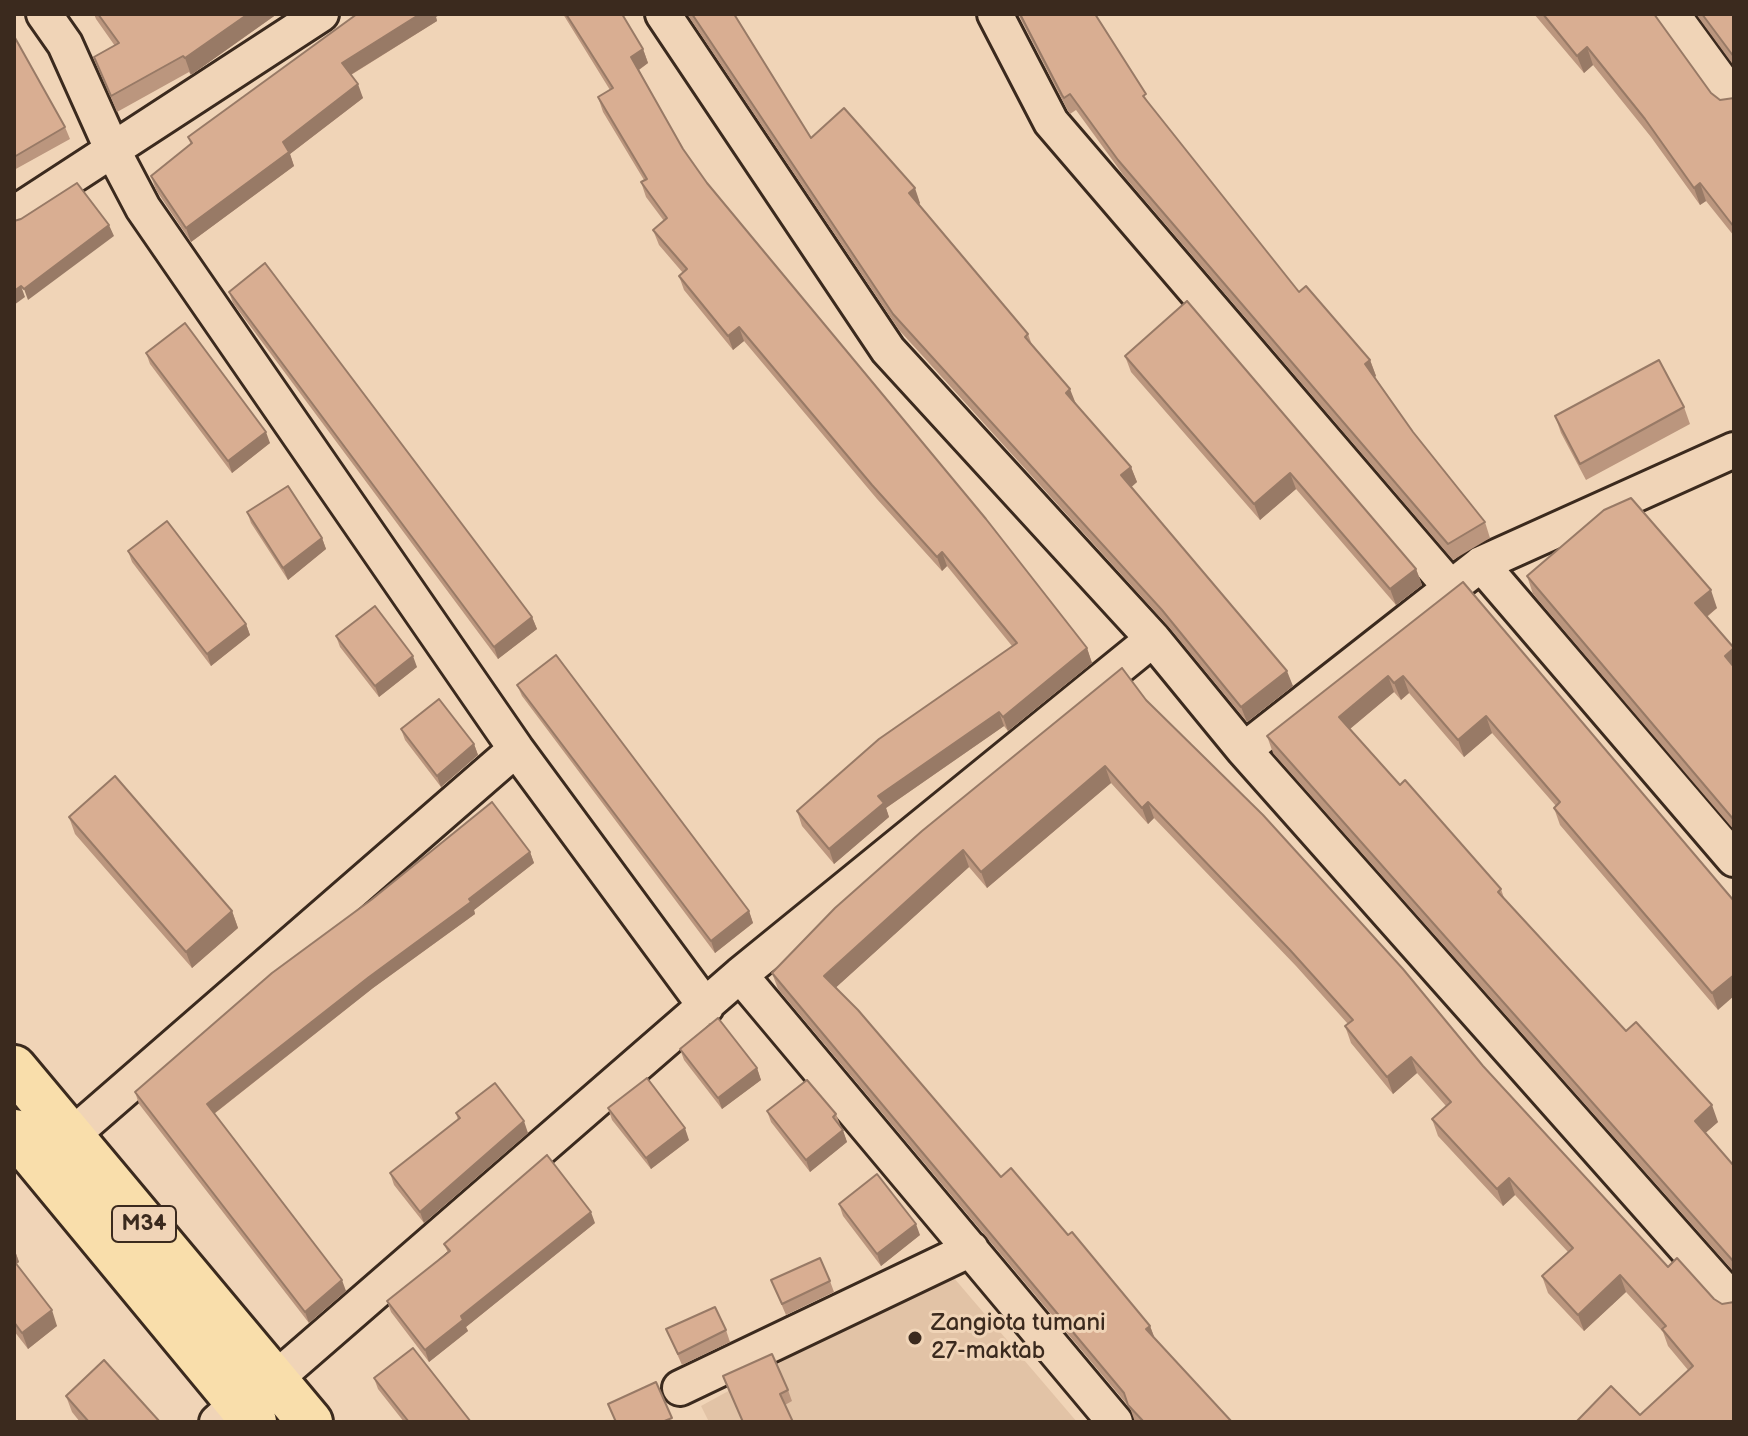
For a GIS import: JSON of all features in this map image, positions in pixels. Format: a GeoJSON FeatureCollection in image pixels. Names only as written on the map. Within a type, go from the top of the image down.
{"type":"FeatureCollection","features":[{"type":"Feature","properties":{"kind":"main road","name":"M34"},"geometry":{"type":"LineString","coordinates":[[14,1068],[310,1422]]}},
{"type":"Feature","properties":{"kind":"main road","name":"M34"},"geometry":{"type":"LineString","coordinates":[[14,1132],[237,1416]]}},
{"type":"Feature","properties":{"kind":"street"},"geometry":{"type":"LineString","coordinates":[[44,14],[65,44],[113,151],[143,208],[516,749],[706,1007]]}},
{"type":"Feature","properties":{"kind":"street"},"geometry":{"type":"LineString","coordinates":[[14,214],[321,14]]}},
{"type":"Feature","properties":{"kind":"street"},"geometry":{"type":"LineString","coordinates":[[663,14],[888,350],[1153,639],[1244,750],[1734,1302]]}},
{"type":"Feature","properties":{"kind":"street"},"geometry":{"type":"LineString","coordinates":[[995,14],[1051,122],[1451,588]]}},
{"type":"Feature","properties":{"kind":"street"},"geometry":{"type":"LineString","coordinates":[[1672,14],[1734,99]]}},
{"type":"Feature","properties":{"kind":"street"},"geometry":{"type":"LineString","coordinates":[[1244,750],[1481,564],[1734,450]]}},
{"type":"Feature","properties":{"kind":"street"},"geometry":{"type":"LineString","coordinates":[[1481,564],[1734,859]]}},
{"type":"Feature","properties":{"kind":"street"},"geometry":{"type":"LineString","coordinates":[[274,1380],[740,975],[1153,639]]}},
{"type":"Feature","properties":{"kind":"street"},"geometry":{"type":"LineString","coordinates":[[71,1136],[516,749]]}},
{"type":"Feature","properties":{"kind":"street"},"geometry":{"type":"LineString","coordinates":[[740,975],[1115,1422]]}},
{"type":"Feature","properties":{"kind":"street"},"geometry":{"type":"LineString","coordinates":[[680,1388],[971,1249]]}},
{"type":"Feature","properties":{"kind":"shaded area","name":"Zangiota tumani 27-maktab"},"geometry":{"type":"Polygon","coordinates":[[[948,1271],[1077,1422],[709,1422],[701,1406],[948,1271]]]}},
{"type":"Feature","properties":{"kind":"building"},"geometry":{"type":"Polygon","coordinates":[[[98,14],[248,14],[185,58],[183,56],[111,96],[94,57],[119,43],[98,14]]]}},
{"type":"Feature","properties":{"kind":"building"},"geometry":{"type":"Polygon","coordinates":[[[357,14],[420,14],[342,63],[358,84],[283,142],[289,152],[186,228],[151,176],[192,143],[188,137],[357,14]]]}},
{"type":"Feature","properties":{"kind":"building"},"geometry":{"type":"Polygon","coordinates":[[[566,14],[622,14],[643,49],[631,57],[683,149],[707,183],[986,519],[1087,648],[1003,717],[999,712],[878,796],[884,803],[829,849],[797,811],[879,739],[1017,643],[942,552],[937,557],[872,485],[739,327],[728,336],[679,276],[687,269],[653,230],[667,218],[641,182],[647,179],[598,97],[613,88],[566,14]]]}},
{"type":"Feature","properties":{"kind":"building"},"geometry":{"type":"Polygon","coordinates":[[[692,14],[734,14],[811,138],[844,108],[915,188],[909,193],[1028,334],[1025,337],[1070,389],[1066,393],[1131,467],[1121,475],[1287,671],[1241,707],[1162,610],[893,314],[692,14]]]}},
{"type":"Feature","properties":{"kind":"building"},"geometry":{"type":"Polygon","coordinates":[[[1020,14],[1095,14],[1146,94],[1143,96],[1299,292],[1306,286],[1370,360],[1365,364],[1413,432],[1485,522],[1448,544],[1118,160],[1070,94],[1064,98],[1020,14]]]}},
{"type":"Feature","properties":{"kind":"building"},"geometry":{"type":"Polygon","coordinates":[[[1543,14],[1654,14],[1711,93],[1720,100],[1734,98],[1734,227],[1700,183],[1694,188],[1645,119],[1587,47],[1577,56],[1543,14]]]}},
{"type":"Feature","properties":{"kind":"building"},"geometry":{"type":"Polygon","coordinates":[[[1702,14],[1734,14],[1734,57],[1702,14]]]}},
{"type":"Feature","properties":{"kind":"building"},"geometry":{"type":"Polygon","coordinates":[[[14,36],[65,127],[14,157],[14,36]]]}},
{"type":"Feature","properties":{"kind":"building"},"geometry":{"type":"Polygon","coordinates":[[[77,183],[109,225],[24,289],[21,286],[14,291],[14,221],[77,183]]]}},
{"type":"Feature","properties":{"kind":"building"},"geometry":{"type":"Polygon","coordinates":[[[265,263],[532,617],[494,647],[229,292],[265,263]]]}},
{"type":"Feature","properties":{"kind":"building"},"geometry":{"type":"Polygon","coordinates":[[[1187,301],[1416,569],[1390,589],[1290,473],[1254,504],[1125,356],[1187,301]]]}},
{"type":"Feature","properties":{"kind":"building"},"geometry":{"type":"Polygon","coordinates":[[[185,323],[266,432],[228,461],[146,353],[185,323]]]}},
{"type":"Feature","properties":{"kind":"building"},"geometry":{"type":"Polygon","coordinates":[[[1659,360],[1684,407],[1580,464],[1555,416],[1659,360]]]}},
{"type":"Feature","properties":{"kind":"building"},"geometry":{"type":"Polygon","coordinates":[[[288,486],[322,538],[283,568],[247,512],[288,486]]]}},
{"type":"Feature","properties":{"kind":"building"},"geometry":{"type":"Polygon","coordinates":[[[1631,498],[1711,590],[1695,603],[1734,648],[1725,656],[1734,667],[1734,820],[1527,576],[1604,510],[1631,498]]]}},
{"type":"Feature","properties":{"kind":"building"},"geometry":{"type":"Polygon","coordinates":[[[167,521],[246,624],[207,654],[128,551],[167,521]]]}},
{"type":"Feature","properties":{"kind":"building"},"geometry":{"type":"Polygon","coordinates":[[[1463,582],[1734,901],[1734,975],[1712,993],[1554,808],[1560,802],[1486,716],[1458,740],[1403,676],[1394,683],[1388,676],[1339,717],[1400,785],[1405,780],[1501,889],[1498,892],[1626,1031],[1636,1022],[1712,1105],[1695,1121],[1734,1166],[1734,1262],[1267,736],[1463,582]]]}},
{"type":"Feature","properties":{"kind":"building"},"geometry":{"type":"Polygon","coordinates":[[[375,606],[413,656],[375,686],[336,636],[375,606]]]}},
{"type":"Feature","properties":{"kind":"building"},"geometry":{"type":"Polygon","coordinates":[[[556,655],[749,911],[711,941],[517,685],[556,655]]]}},
{"type":"Feature","properties":{"kind":"building"},"geometry":{"type":"Polygon","coordinates":[[[1122,668],[1146,700],[1263,815],[1403,969],[1483,1066],[1668,1267],[1677,1258],[1714,1299],[1722,1304],[1734,1302],[1734,1422],[1576,1422],[1611,1386],[1640,1415],[1693,1366],[1662,1329],[1666,1326],[1620,1275],[1578,1315],[1542,1276],[1573,1248],[1509,1178],[1497,1189],[1432,1119],[1451,1102],[1411,1057],[1387,1077],[1345,1026],[1353,1020],[1290,950],[1148,802],[1142,808],[1105,766],[981,872],[963,850],[824,976],[858,1010],[1001,1177],[1011,1168],[1068,1235],[1072,1232],[1150,1326],[1146,1329],[1232,1422],[1144,1422],[1128,1405],[1124,1393],[772,973],[835,908],[922,831],[1122,668]]]}},
{"type":"Feature","properties":{"kind":"building"},"geometry":{"type":"Polygon","coordinates":[[[439,699],[474,744],[437,776],[401,729],[439,699]]]}},
{"type":"Feature","properties":{"kind":"building"},"geometry":{"type":"Polygon","coordinates":[[[115,776],[232,911],[186,952],[69,817],[115,776]]]}},
{"type":"Feature","properties":{"kind":"building"},"geometry":{"type":"Polygon","coordinates":[[[492,802],[530,852],[469,899],[471,902],[369,977],[207,1104],[342,1280],[305,1312],[135,1092],[272,973],[371,900],[492,802]]]}},
{"type":"Feature","properties":{"kind":"building"},"geometry":{"type":"Polygon","coordinates":[[[718,1018],[757,1068],[718,1098],[680,1049],[718,1018]]]}},
{"type":"Feature","properties":{"kind":"building"},"geometry":{"type":"Polygon","coordinates":[[[647,1078],[685,1128],[646,1158],[608,1108],[647,1078]]]}},
{"type":"Feature","properties":{"kind":"building"},"geometry":{"type":"Polygon","coordinates":[[[807,1080],[836,1114],[833,1117],[843,1130],[806,1160],[767,1111],[807,1080]]]}},
{"type":"Feature","properties":{"kind":"building"},"geometry":{"type":"Polygon","coordinates":[[[495,1083],[524,1121],[420,1212],[390,1173],[460,1118],[456,1113],[495,1083]]]}},
{"type":"Feature","properties":{"kind":"building"},"geometry":{"type":"Polygon","coordinates":[[[547,1155],[591,1212],[461,1316],[463,1320],[425,1350],[387,1301],[450,1251],[444,1244],[547,1155]]]}},
{"type":"Feature","properties":{"kind":"building"},"geometry":{"type":"Polygon","coordinates":[[[877,1174],[916,1224],[877,1254],[839,1204],[877,1174]]]}},
{"type":"Feature","properties":{"kind":"building"},"geometry":{"type":"Polygon","coordinates":[[[820,1258],[830,1281],[782,1304],[771,1280],[820,1258]]]}},
{"type":"Feature","properties":{"kind":"building"},"geometry":{"type":"Polygon","coordinates":[[[14,1261],[52,1310],[22,1333],[14,1322],[14,1261]]]}},
{"type":"Feature","properties":{"kind":"building"},"geometry":{"type":"Polygon","coordinates":[[[715,1307],[726,1330],[678,1354],[666,1329],[715,1307]]]}},
{"type":"Feature","properties":{"kind":"building"},"geometry":{"type":"Polygon","coordinates":[[[413,1348],[471,1422],[409,1422],[374,1378],[413,1348]]]}},
{"type":"Feature","properties":{"kind":"building"},"geometry":{"type":"Polygon","coordinates":[[[772,1354],[788,1390],[780,1394],[793,1422],[743,1422],[723,1376],[772,1354]]]}},
{"type":"Feature","properties":{"kind":"building"},"geometry":{"type":"Polygon","coordinates":[[[104,1360],[160,1422],[89,1422],[66,1396],[104,1360]]]}},
{"type":"Feature","properties":{"kind":"building"},"geometry":{"type":"Polygon","coordinates":[[[656,1382],[672,1418],[662,1422],[616,1422],[608,1404],[656,1382]]]}},
{"type":"Feature","properties":{"kind":"place","name":"Zangiota tumani 27-maktab"},"geometry":{"type":"Point","coordinates":[915,1338]}}]}
